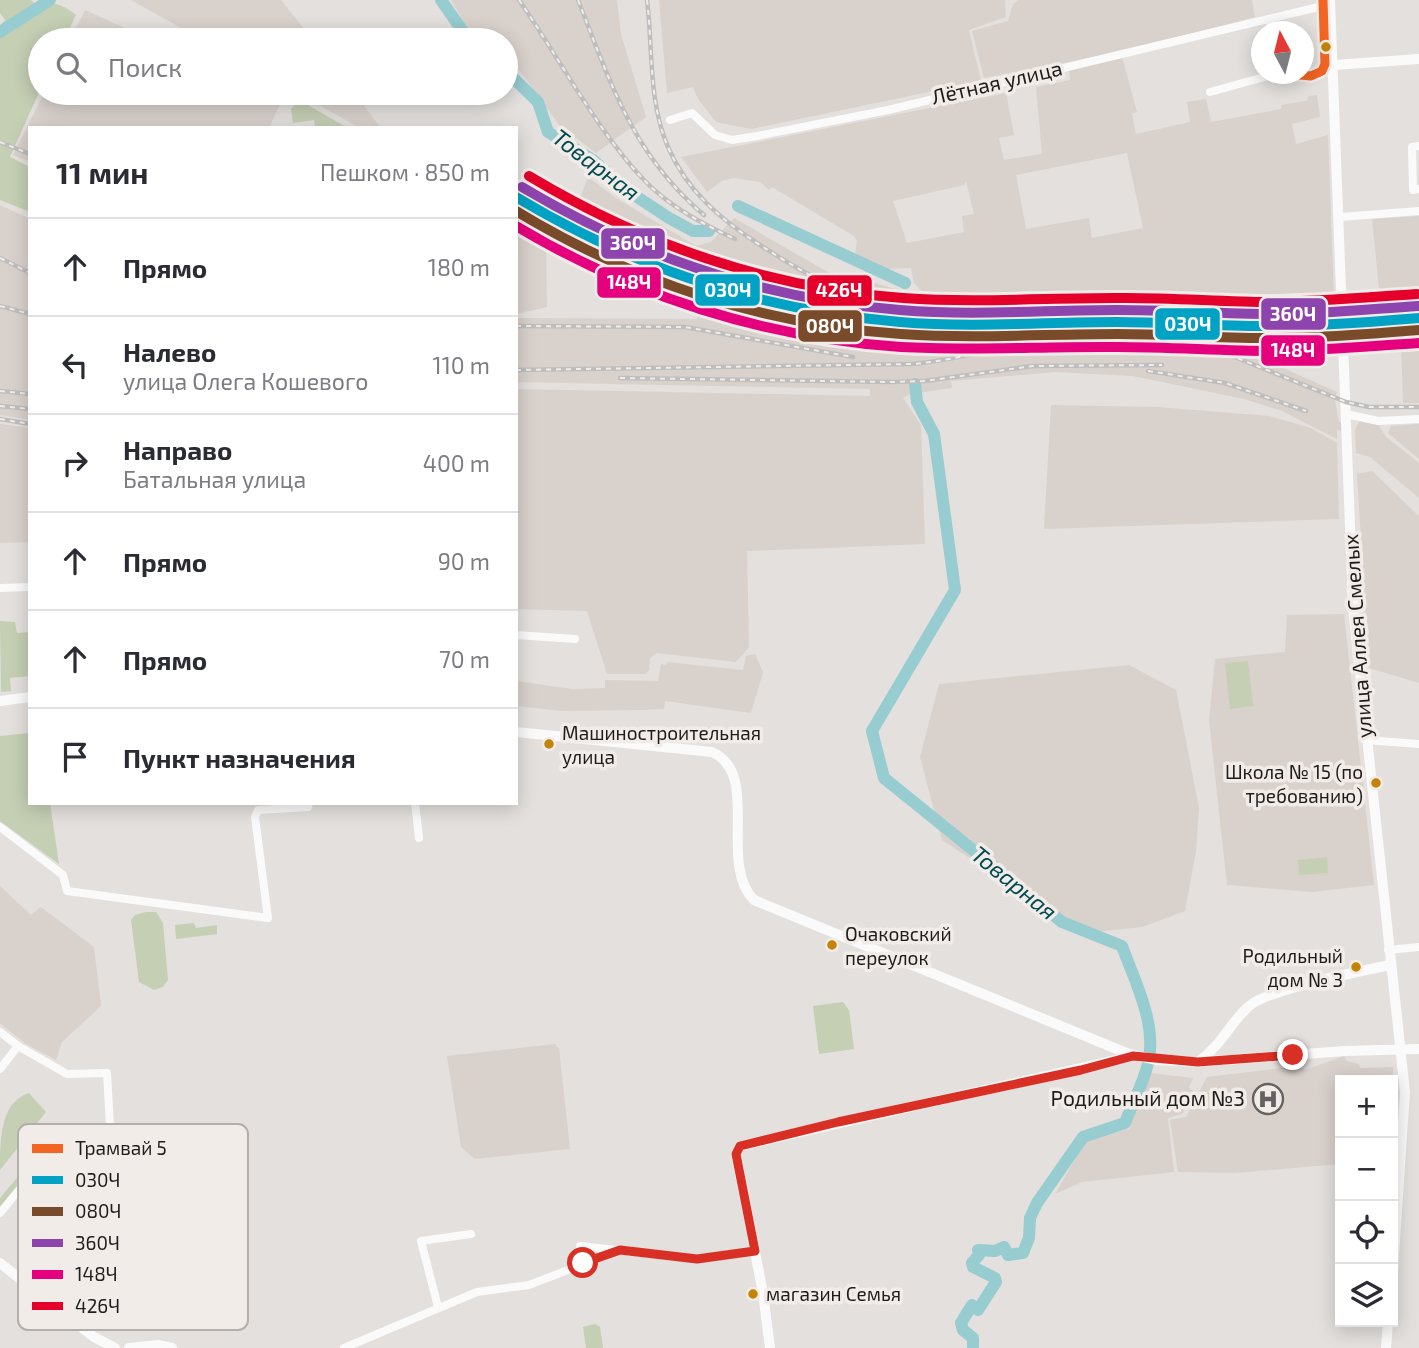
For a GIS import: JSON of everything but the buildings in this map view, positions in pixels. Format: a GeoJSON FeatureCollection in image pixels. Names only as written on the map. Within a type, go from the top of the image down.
{"type":"FeatureCollection","features":[{"type":"Feature","properties":{"kind":"main road","name":"улица Аллея Смелых"},"geometry":{"type":"LineString","coordinates":[[1330,2],[1353,607],[1405,1114],[1393,1264]]}},
{"type":"Feature","properties":{"kind":"main road"},"geometry":{"type":"LineString","coordinates":[[1334,65],[1419,59]]}},
{"type":"Feature","properties":{"kind":"main road"},"geometry":{"type":"LineString","coordinates":[[0,701],[28,697]]}},
{"type":"Feature","properties":{"kind":"main road"},"geometry":{"type":"LineString","coordinates":[[518,732],[712,752],[728,762],[735,779],[741,879],[754,900],[1136,1057],[1198,1062],[1345,1051],[1419,1049]]}},
{"type":"Feature","properties":{"kind":"main road"},"geometry":{"type":"LineString","coordinates":[[1198,1062],[1215,1050],[1250,1006],[1270,996],[1390,965]]}},
{"type":"Feature","properties":{"kind":"main road"},"geometry":{"type":"LineString","coordinates":[[1100,1066],[1105,1059],[1104,1045]]}},
{"type":"Feature","properties":{"kind":"main road"},"geometry":{"type":"LineString","coordinates":[[1215,1050],[1217,1057],[1223,1060]]}},
{"type":"Feature","properties":{"kind":"main road"},"geometry":{"type":"LineString","coordinates":[[770,1348],[736,1150],[740,1146],[1136,1057]]}},
{"type":"Feature","properties":{"kind":"main road"},"geometry":{"type":"LineString","coordinates":[[0,1263],[18,1277]]}},
{"type":"Feature","properties":{"kind":"main road"},"geometry":{"type":"LineString","coordinates":[[1386,1348],[1388,1327]]}},
{"type":"Feature","properties":{"kind":"main road"},"geometry":{"type":"LineString","coordinates":[[86,1330],[115,1348]]}},
{"type":"Feature","properties":{"kind":"main road"},"geometry":{"type":"LineString","coordinates":[[129,1348],[158,1345],[172,1348]]}},
{"type":"Feature","properties":{"kind":"street","name":"Лётная улица"},"geometry":{"type":"LineString","coordinates":[[670,120],[692,113],[715,135],[732,140],[757,136],[888,110],[1270,19],[1330,2]]}},
{"type":"Feature","properties":{"kind":"street"},"geometry":{"type":"LineString","coordinates":[[1210,92],[1251,81]]}},
{"type":"Feature","properties":{"kind":"street"},"geometry":{"type":"LineString","coordinates":[[1419,146],[1412,147],[1412,176],[1413,190],[1419,190]]}},
{"type":"Feature","properties":{"kind":"street"},"geometry":{"type":"LineString","coordinates":[[1340,217],[1419,211]]}},
{"type":"Feature","properties":{"kind":"street"},"geometry":{"type":"LineString","coordinates":[[1346,414],[1378,421],[1419,419]]}},
{"type":"Feature","properties":{"kind":"street"},"geometry":{"type":"LineString","coordinates":[[0,589],[28,587]]}},
{"type":"Feature","properties":{"kind":"street"},"geometry":{"type":"LineString","coordinates":[[518,635],[575,639]]}},
{"type":"Feature","properties":{"kind":"street"},"geometry":{"type":"LineString","coordinates":[[1365,740],[1419,744]]}},
{"type":"Feature","properties":{"kind":"street"},"geometry":{"type":"LineString","coordinates":[[0,827],[63,875],[67,891],[268,918],[254,817],[258,810],[265,808],[309,805]]}},
{"type":"Feature","properties":{"kind":"street"},"geometry":{"type":"LineString","coordinates":[[415,805],[419,838]]}},
{"type":"Feature","properties":{"kind":"street"},"geometry":{"type":"LineString","coordinates":[[1388,950],[1419,947]]}},
{"type":"Feature","properties":{"kind":"street"},"geometry":{"type":"LineString","coordinates":[[0,1032],[18,1046],[67,1074],[107,1073],[110,1124]]}},
{"type":"Feature","properties":{"kind":"street"},"geometry":{"type":"LineString","coordinates":[[0,1069],[18,1046]]}},
{"type":"Feature","properties":{"kind":"street"},"geometry":{"type":"LineString","coordinates":[[0,1213],[18,1191]]}},
{"type":"Feature","properties":{"kind":"street"},"geometry":{"type":"LineString","coordinates":[[438,1307],[421,1241],[471,1234]]}},
{"type":"Feature","properties":{"kind":"street"},"geometry":{"type":"LineString","coordinates":[[580,1247],[697,1259],[755,1251]]}},
{"type":"Feature","properties":{"kind":"street"},"geometry":{"type":"LineString","coordinates":[[344,1348],[438,1307],[494,1287],[528,1285],[620,1250]]}},
{"type":"Feature","properties":{"kind":"shaded area"},"geometry":{"type":"Polygon","coordinates":[[[131,0],[281,0],[303,28],[181,28],[131,0]]]}},
{"type":"Feature","properties":{"kind":"shaded area"},"geometry":{"type":"Polygon","coordinates":[[[451,0],[617,0],[621,34],[646,117],[596,153],[559,125],[518,69],[518,28],[467,28],[451,0]]]}},
{"type":"Feature","properties":{"kind":"shaded area"},"geometry":{"type":"Polygon","coordinates":[[[659,0],[1005,0],[1006,17],[969,30],[981,81],[751,129],[716,122],[698,99],[693,87],[667,93],[659,0]]]}},
{"type":"Feature","properties":{"kind":"shaded area"},"geometry":{"type":"Polygon","coordinates":[[[1019,0],[1252,0],[1255,17],[1120,52],[984,78],[972,31],[1008,21],[1013,4],[1019,0]]]}},
{"type":"Feature","properties":{"kind":"shaded area"},"geometry":{"type":"Polygon","coordinates":[[[85,10],[125,28],[76,28],[85,10]]]}},
{"type":"Feature","properties":{"kind":"shaded area"},"geometry":{"type":"Polygon","coordinates":[[[1122,57],[1137,112],[1132,113],[1136,134],[1190,122],[1187,102],[1206,99],[1211,122],[1281,109],[1281,105],[1306,101],[1309,96],[1317,95],[1320,117],[1292,124],[1296,144],[1328,135],[1334,298],[1337,300],[1338,323],[1324,326],[1322,335],[1276,336],[1270,362],[1337,392],[1335,400],[1339,422],[1347,425],[1347,435],[1337,429],[1337,439],[1282,411],[1244,399],[1133,376],[1056,372],[951,381],[952,388],[910,394],[903,398],[921,425],[925,544],[747,551],[749,647],[736,662],[657,653],[650,658],[649,670],[645,674],[607,674],[587,611],[518,609],[518,389],[870,396],[870,389],[518,382],[518,318],[697,319],[700,300],[563,242],[588,177],[616,198],[696,246],[711,242],[734,218],[864,293],[869,294],[868,281],[929,299],[914,283],[911,268],[886,269],[854,262],[857,241],[854,236],[772,187],[769,190],[760,182],[734,178],[722,181],[707,192],[681,157],[1006,93],[1014,135],[999,138],[1004,160],[1042,154],[1036,87],[1070,80],[1069,70],[1122,57]],[[1127,153],[1016,175],[1026,229],[1089,218],[1092,238],[1143,228],[1127,153]],[[966,181],[964,185],[893,201],[907,243],[964,232],[962,216],[974,214],[966,181]]]}},
{"type":"Feature","properties":{"kind":"shaded area"},"geometry":{"type":"Polygon","coordinates":[[[38,105],[280,105],[270,126],[28,126],[28,161],[13,155],[38,105]]]}},
{"type":"Feature","properties":{"kind":"shaded area"},"geometry":{"type":"Polygon","coordinates":[[[319,105],[363,105],[379,126],[356,126],[319,105]]]}},
{"type":"Feature","properties":{"kind":"shaded area"},"geometry":{"type":"Polygon","coordinates":[[[0,205],[28,218],[28,420],[0,415],[0,205]]]}},
{"type":"Feature","properties":{"kind":"shaded area"},"geometry":{"type":"Polygon","coordinates":[[[1419,216],[1419,403],[1403,403],[1401,345],[1392,343],[1391,324],[1343,322],[1342,300],[1380,299],[1372,219],[1419,216]]]}},
{"type":"Feature","properties":{"kind":"shaded area"},"geometry":{"type":"Polygon","coordinates":[[[518,237],[546,252],[547,307],[518,314],[518,237]]]}},
{"type":"Feature","properties":{"kind":"shaded area"},"geometry":{"type":"Polygon","coordinates":[[[1051,405],[1158,407],[1269,416],[1311,428],[1337,443],[1339,519],[1044,529],[1051,405]]]}},
{"type":"Feature","properties":{"kind":"shaded area"},"geometry":{"type":"Polygon","coordinates":[[[1360,420],[1377,423],[1386,437],[1419,463],[1419,498],[1370,457],[1356,453],[1355,430],[1360,420]]]}},
{"type":"Feature","properties":{"kind":"shaded area"},"geometry":{"type":"Polygon","coordinates":[[[0,424],[28,428],[28,542],[0,543],[0,424]]]}},
{"type":"Feature","properties":{"kind":"shaded area"},"geometry":{"type":"Polygon","coordinates":[[[1419,424],[1419,459],[1388,433],[1391,426],[1419,424]]]}},
{"type":"Feature","properties":{"kind":"shaded area"},"geometry":{"type":"Polygon","coordinates":[[[1372,471],[1419,516],[1419,683],[1369,668],[1357,474],[1372,471]]]}},
{"type":"Feature","properties":{"kind":"shaded area"},"geometry":{"type":"Polygon","coordinates":[[[1344,614],[1374,885],[1312,892],[1227,885],[1209,720],[1215,659],[1285,652],[1287,615],[1344,614]]]}},
{"type":"Feature","properties":{"kind":"shaded area"},"geometry":{"type":"Polygon","coordinates":[[[755,654],[763,672],[751,713],[665,701],[664,709],[642,710],[562,711],[518,706],[518,681],[572,689],[605,688],[605,680],[658,681],[661,664],[666,665],[667,662],[743,670],[746,656],[755,654]]]}},
{"type":"Feature","properties":{"kind":"shaded area"},"geometry":{"type":"Polygon","coordinates":[[[1129,665],[1176,690],[1199,808],[1196,851],[1185,911],[1142,927],[1085,933],[942,840],[920,757],[939,684],[1129,665]]]}},
{"type":"Feature","properties":{"kind":"shaded area"},"geometry":{"type":"Polygon","coordinates":[[[0,886],[31,915],[41,907],[94,947],[101,1006],[62,1042],[56,1060],[26,1044],[0,1023],[0,886]]]}},
{"type":"Feature","properties":{"kind":"shaded area"},"geometry":{"type":"Polygon","coordinates":[[[555,1044],[559,1049],[570,1149],[475,1159],[461,1147],[447,1056],[555,1044]]]}},
{"type":"Feature","properties":{"kind":"shaded area","name":"Родильный дом №3"},"geometry":{"type":"Polygon","coordinates":[[[1344,1056],[1347,1061],[1359,1064],[1360,1068],[1393,1067],[1393,1075],[1335,1075],[1335,1164],[1235,1173],[1178,1172],[1170,1120],[1186,1117],[1207,1077],[1300,1066],[1305,1070],[1344,1056]]]}},
{"type":"Feature","properties":{"kind":"shaded area"},"geometry":{"type":"Polygon","coordinates":[[[1149,1073],[1193,1078],[1189,1088],[1195,1092],[1182,1114],[1168,1118],[1174,1172],[1082,1182],[1055,1194],[1085,1142],[1129,1129],[1149,1073]]]}},
{"type":"Feature","properties":{"kind":"green space"},"geometry":{"type":"Polygon","coordinates":[[[0,0],[31,0],[35,4],[52,3],[62,6],[76,15],[70,28],[28,28],[28,105],[33,105],[10,157],[28,166],[28,211],[0,200],[0,26],[5,20],[0,13],[0,0]]]}},
{"type":"Feature","properties":{"kind":"green space"},"geometry":{"type":"Polygon","coordinates":[[[295,105],[308,105],[344,126],[315,126],[314,120],[293,123],[291,109],[295,105]]]}},
{"type":"Feature","properties":{"kind":"green space"},"geometry":{"type":"Polygon","coordinates":[[[0,621],[15,622],[17,633],[28,632],[28,676],[10,678],[11,691],[1,692],[0,621]]]}},
{"type":"Feature","properties":{"kind":"green space"},"geometry":{"type":"Polygon","coordinates":[[[1248,661],[1253,706],[1230,709],[1225,663],[1248,661]]]}},
{"type":"Feature","properties":{"kind":"green space"},"geometry":{"type":"Polygon","coordinates":[[[28,733],[28,805],[50,805],[59,864],[0,821],[0,736],[28,733]]]}},
{"type":"Feature","properties":{"kind":"green space"},"geometry":{"type":"Polygon","coordinates":[[[1327,857],[1328,873],[1299,875],[1298,860],[1327,857]]]}},
{"type":"Feature","properties":{"kind":"green space"},"geometry":{"type":"Polygon","coordinates":[[[156,912],[163,923],[168,980],[163,987],[154,990],[139,982],[131,920],[135,915],[156,912]]]}},
{"type":"Feature","properties":{"kind":"green space"},"geometry":{"type":"Polygon","coordinates":[[[194,923],[196,928],[217,925],[217,934],[176,939],[175,925],[194,923]]]}},
{"type":"Feature","properties":{"kind":"green space"},"geometry":{"type":"Polygon","coordinates":[[[843,1002],[849,1010],[854,1049],[819,1054],[813,1006],[843,1002]]]}},
{"type":"Feature","properties":{"kind":"green space"},"geometry":{"type":"Polygon","coordinates":[[[29,1093],[46,1112],[36,1124],[18,1124],[18,1147],[0,1170],[4,1124],[7,1113],[19,1098],[29,1093]]]}},
{"type":"Feature","properties":{"kind":"green space"},"geometry":{"type":"Polygon","coordinates":[[[18,1177],[18,1188],[0,1210],[0,1198],[18,1177]]]}},
{"type":"Feature","properties":{"kind":"green space"},"geometry":{"type":"Polygon","coordinates":[[[595,1324],[600,1327],[603,1348],[586,1348],[583,1327],[595,1324]]]}},
{"type":"Feature","properties":{"kind":"waterway","name":"Товарная"},"geometry":{"type":"LineString","coordinates":[[0,32],[50,0]]}},
{"type":"Feature","properties":{"kind":"waterway","name":"Товарная"},"geometry":{"type":"LineString","coordinates":[[441,0],[461,28]]}},
{"type":"Feature","properties":{"kind":"waterway","name":"Товарная"},"geometry":{"type":"LineString","coordinates":[[518,83],[538,102],[548,132],[593,160],[625,189],[669,218],[693,231],[709,231]]}},
{"type":"Feature","properties":{"kind":"waterway","name":"Товарная"},"geometry":{"type":"LineString","coordinates":[[738,206],[905,283]]}},
{"type":"Feature","properties":{"kind":"waterway","name":"Товарная"},"geometry":{"type":"LineString","coordinates":[[915,384],[917,402],[934,434],[955,590],[872,731],[884,778],[1062,922],[1122,946],[1144,1005],[1150,1036],[1147,1067],[1125,1123],[1083,1137],[1037,1203],[1030,1218],[1029,1238],[1023,1253],[1008,1255],[1004,1247],[995,1251],[978,1250],[979,1255],[972,1263],[973,1267],[995,1278],[996,1282],[978,1310],[972,1305],[961,1323],[963,1330],[973,1338],[973,1348]]}},
{"type":"Feature","properties":{"kind":"railway"},"geometry":{"type":"LineString","coordinates":[[519,0],[611,141],[645,181],[676,207],[735,239]]}},
{"type":"Feature","properties":{"kind":"railway"},"geometry":{"type":"LineString","coordinates":[[578,0],[614,89],[642,143],[659,168],[704,215]]}},
{"type":"Feature","properties":{"kind":"railway"},"geometry":{"type":"LineString","coordinates":[[647,0],[657,111],[676,163],[695,190],[718,214],[760,245],[804,272],[868,301],[912,311],[1186,309]]}},
{"type":"Feature","properties":{"kind":"railway"},"geometry":{"type":"LineString","coordinates":[[0,142],[28,153]]}},
{"type":"Feature","properties":{"kind":"railway"},"geometry":{"type":"LineString","coordinates":[[0,258],[28,272]]}},
{"type":"Feature","properties":{"kind":"railway"},"geometry":{"type":"LineString","coordinates":[[0,306],[28,313]]}},
{"type":"Feature","properties":{"kind":"railway"},"geometry":{"type":"LineString","coordinates":[[518,326],[685,327],[853,357]]}},
{"type":"Feature","properties":{"kind":"railway"},"geometry":{"type":"LineString","coordinates":[[518,370],[912,364],[1079,333],[1257,326]]}},
{"type":"Feature","properties":{"kind":"railway"},"geometry":{"type":"LineString","coordinates":[[1162,333],[1215,349],[1346,402],[1369,407],[1419,407]]}},
{"type":"Feature","properties":{"kind":"railway"},"geometry":{"type":"LineString","coordinates":[[620,378],[892,382],[925,381],[1033,366],[1162,365]]}},
{"type":"Feature","properties":{"kind":"railway"},"geometry":{"type":"LineString","coordinates":[[1148,371],[1225,383],[1306,411]]}},
{"type":"Feature","properties":{"kind":"railway"},"geometry":{"type":"LineString","coordinates":[[0,391],[28,394]]}},
{"type":"Feature","properties":{"kind":"railway"},"geometry":{"type":"LineString","coordinates":[[0,406],[28,409]]}},
{"type":"Feature","properties":{"kind":"railway"},"geometry":{"type":"LineString","coordinates":[[0,419],[28,424]]}},
{"type":"Feature","properties":{"kind":"tram line","name":"5"},"geometry":{"type":"LineString","coordinates":[[1314,75],[1322,71],[1325,64],[1323,0]]}},
{"type":"Feature","properties":{"kind":"transit line","name":"426Ч"},"geometry":{"type":"LineString","coordinates":[[529,176],[617,223],[709,259],[756,273],[853,293],[956,300],[1135,298],[1274,302],[1417,294]]}},
{"type":"Feature","properties":{"kind":"transit line","name":"360Ч"},"geometry":{"type":"LineString","coordinates":[[522,187],[611,234],[704,271],[800,296],[850,304],[954,313],[1117,310],[1276,314],[1418,306]]}},
{"type":"Feature","properties":{"kind":"transit line","name":"030Ч"},"geometry":{"type":"LineString","coordinates":[[518,198],[606,245],[700,282],[798,308],[849,316],[954,325],[1117,322],[1330,325],[1419,318]]}},
{"type":"Feature","properties":{"kind":"transit line","name":"080Ч"},"geometry":{"type":"LineString","coordinates":[[518,212],[606,259],[701,296],[750,310],[850,329],[955,336],[1118,334],[1256,338],[1330,337],[1419,330]]}},
{"type":"Feature","properties":{"kind":"transit line","name":"148Ч"},"geometry":{"type":"LineString","coordinates":[[518,227],[606,273],[653,293],[750,323],[850,342],[928,348],[1118,347],[1276,351],[1419,343]]}},
{"type":"Feature","properties":{"kind":"place","name":"Машиностроительная улица"},"geometry":{"type":"Point","coordinates":[549,744]}},
{"type":"Feature","properties":{"kind":"place","name":"Школа № 15 (по требованию)"},"geometry":{"type":"Point","coordinates":[1376,783]}},
{"type":"Feature","properties":{"kind":"place","name":"Очаковский переулок"},"geometry":{"type":"Point","coordinates":[832,945]}},
{"type":"Feature","properties":{"kind":"place","name":"Родильный дом № 3"},"geometry":{"type":"Point","coordinates":[1356,967]}},
{"type":"Feature","properties":{"kind":"place","name":"Родильный дом №3"},"geometry":{"type":"Point","coordinates":[1268,1099]}},
{"type":"Feature","properties":{"kind":"place","name":"магазин Семья"},"geometry":{"type":"Point","coordinates":[753,1294]}},
{"type":"Feature","properties":{"kind":"route"},"geometry":{"type":"LineString","coordinates":[[583,1263],[620,1250],[697,1259],[755,1251],[736,1154],[740,1146],[838,1122],[1100,1066],[1133,1056],[1198,1062],[1293,1055]]}}]}
